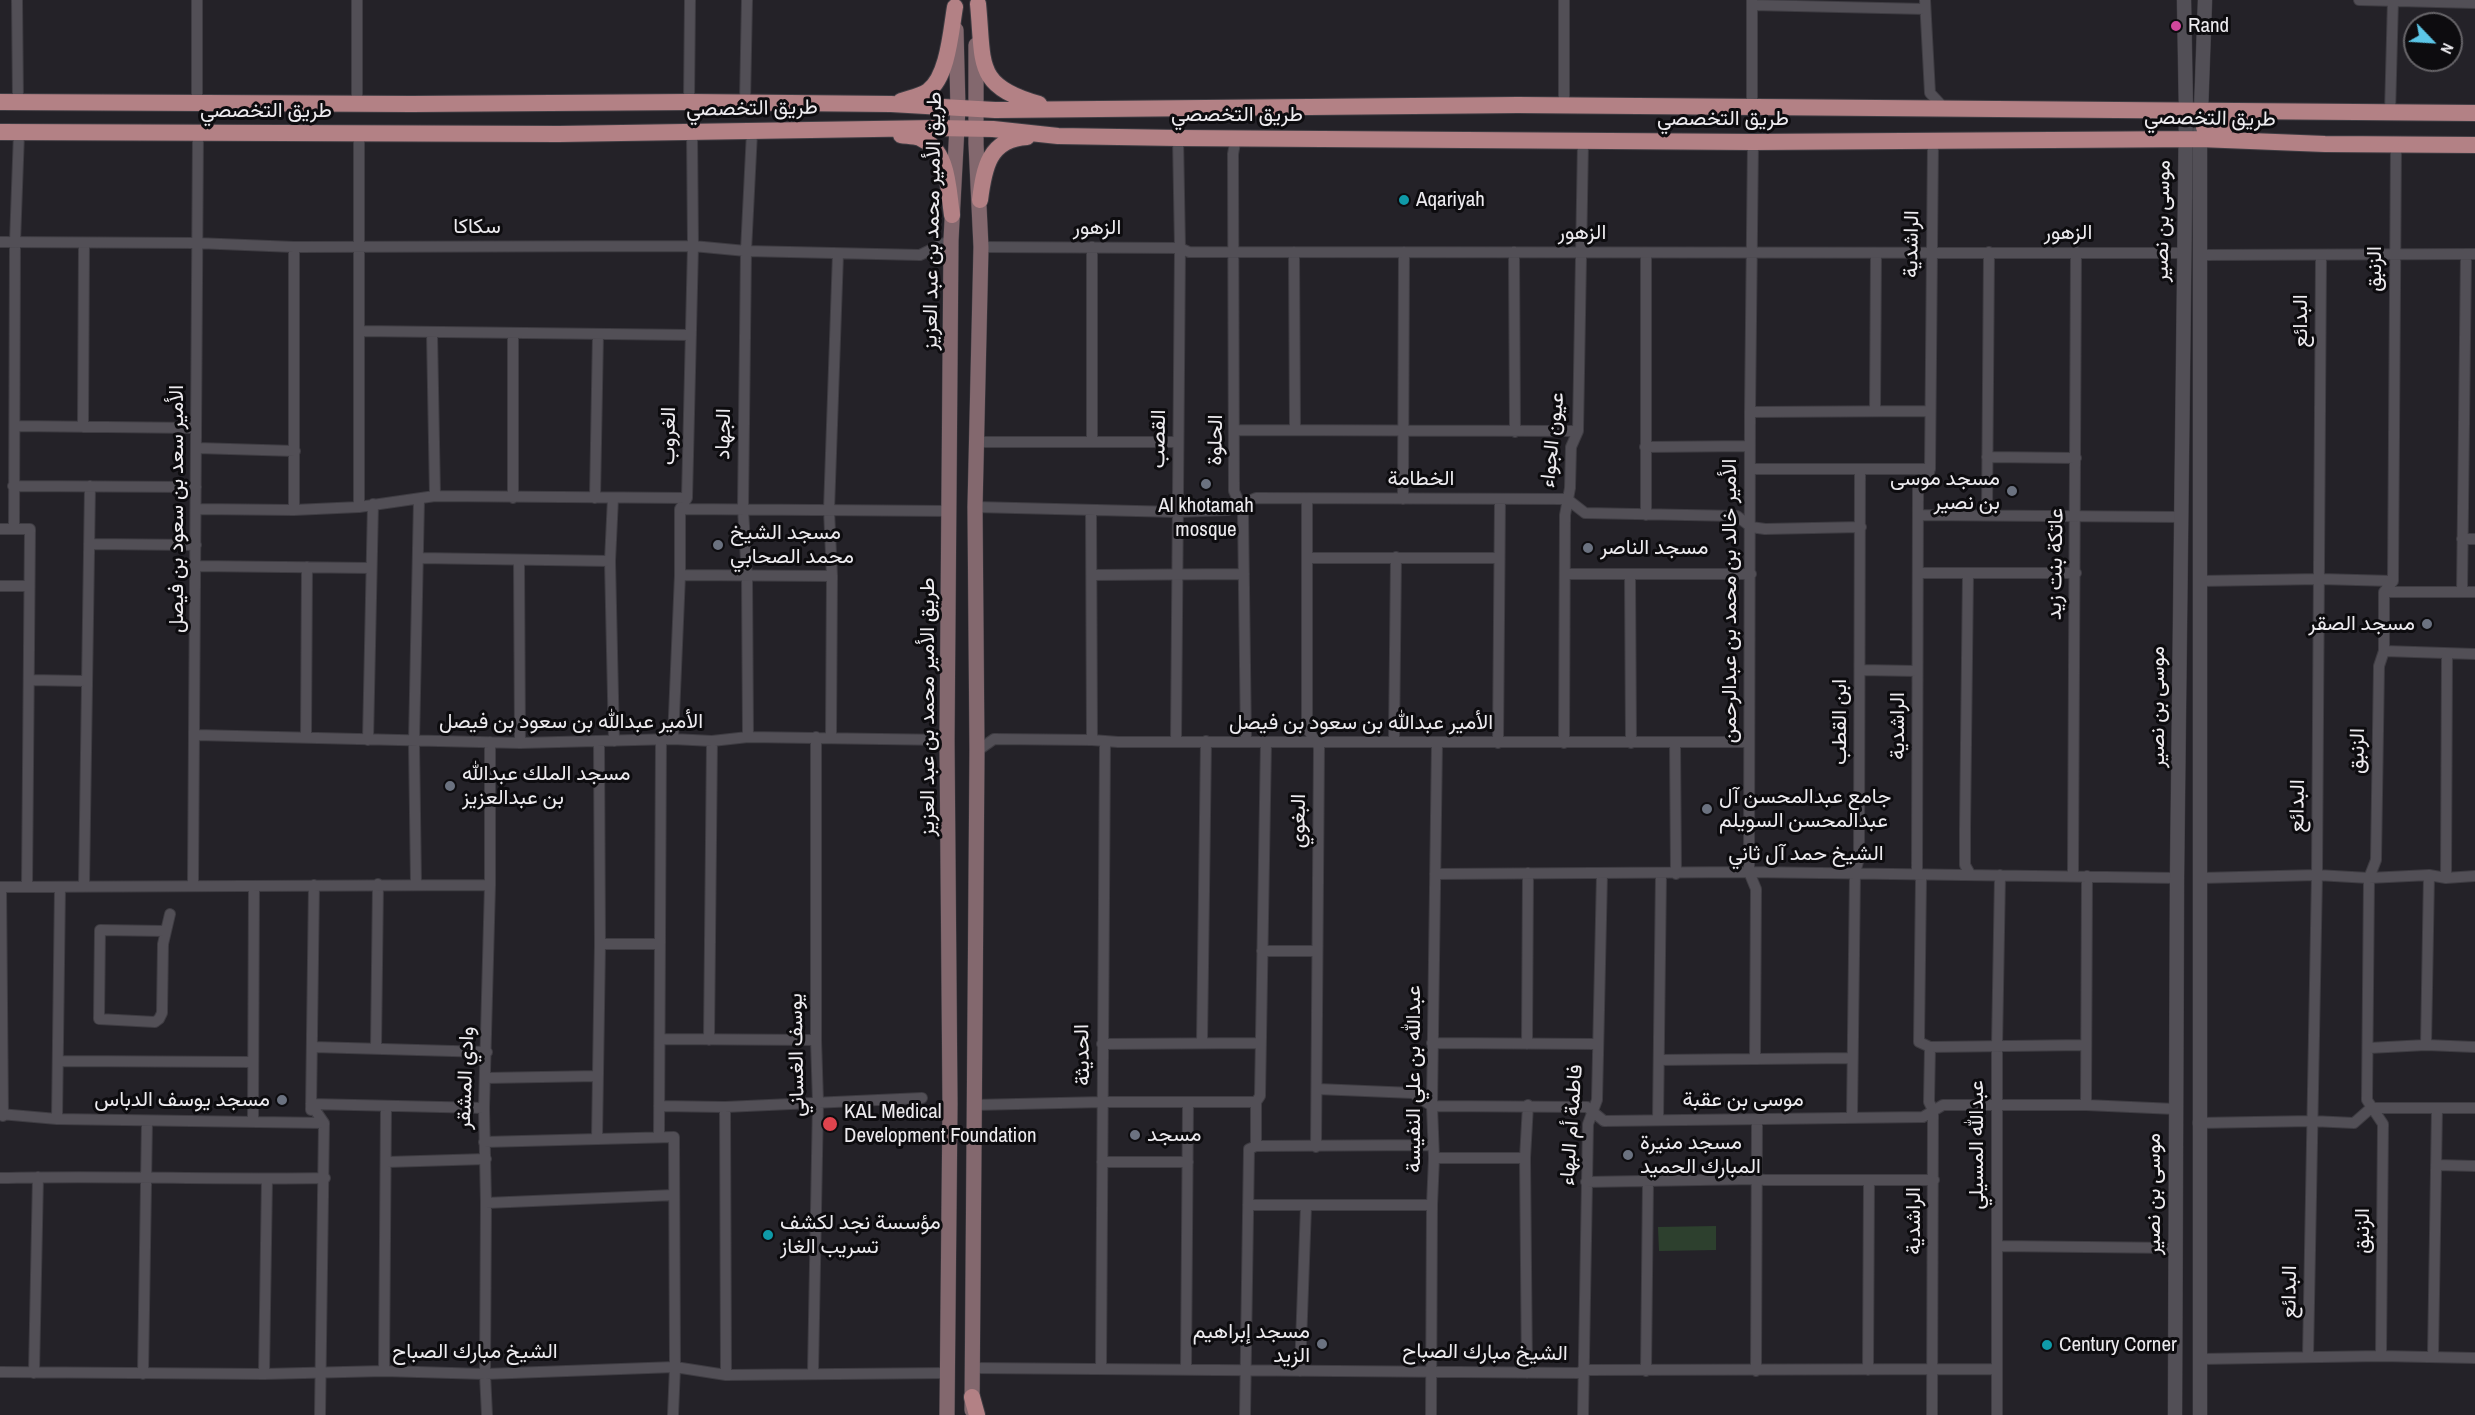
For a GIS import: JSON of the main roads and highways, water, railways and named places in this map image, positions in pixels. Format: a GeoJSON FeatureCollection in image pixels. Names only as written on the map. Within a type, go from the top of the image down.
{"type":"FeatureCollection","features":[{"type":"Feature","properties":{"kind":"main road","name":"طريق الأمير محمد بن عبد العزيز"},"geometry":{"type":"LineString","coordinates":[[972,1415],[977,750],[975,507],[981,247],[976,108],[978,2]]}},
{"type":"Feature","properties":{"kind":"main road"},"geometry":{"type":"LineString","coordinates":[[978,2],[983,52],[990,80],[1015,98],[1055,108]]}},
{"type":"Feature","properties":{"kind":"main road","name":"طريق الأمير محمد بن عبد العزيز"},"geometry":{"type":"LineString","coordinates":[[947,1415],[950,1104],[947,740],[951,240],[958,108],[956,3]]}},
{"type":"Feature","properties":{"kind":"main road"},"geometry":{"type":"LineString","coordinates":[[891,104],[923,94],[930,90],[938,79],[944,65],[956,3]]}},
{"type":"Feature","properties":{"kind":"main road","name":"طريق التخصصي"},"geometry":{"type":"LineString","coordinates":[[0,102],[357,104],[745,102],[891,104],[1017,110],[1564,107],[2475,113]]}},
{"type":"Feature","properties":{"kind":"main road"},"geometry":{"type":"LineString","coordinates":[[1011,131],[984,125],[982,122],[985,118],[1017,110]]}},
{"type":"Feature","properties":{"kind":"main road"},"geometry":{"type":"LineString","coordinates":[[2144,112],[2182,120],[2181,127],[2145,140]]}},
{"type":"Feature","properties":{"kind":"main road"},"geometry":{"type":"LineString","coordinates":[[2242,112],[2221,122],[2206,125],[2204,129],[2224,132],[2246,141]]}},
{"type":"Feature","properties":{"kind":"main road","name":"طريق التخصصي"},"geometry":{"type":"LineString","coordinates":[[0,132],[359,134],[752,132],[977,128],[1058,136],[1178,138],[1753,142],[2192,139],[2475,145]]}},
{"type":"Feature","properties":{"kind":"main road"},"geometry":{"type":"LineString","coordinates":[[870,129],[920,138],[937,152],[945,172],[952,215]]}},
{"type":"Feature","properties":{"kind":"main road"},"geometry":{"type":"LineString","coordinates":[[980,200],[983,174],[995,150],[1012,139],[1058,136]]}},
{"type":"Feature","properties":{"kind":"main road"},"geometry":{"type":"LineString","coordinates":[[954,194],[959,165],[962,161],[968,163],[973,189],[980,200]]}},
{"type":"Feature","properties":{"kind":"main road"},"geometry":{"type":"LineString","coordinates":[[972,1397],[977,1415]]}},
{"type":"Feature","properties":{"kind":"place","name":"Rand"},"geometry":{"type":"Point","coordinates":[2176,26]}},
{"type":"Feature","properties":{"kind":"place","name":"Aqariyah"},"geometry":{"type":"Point","coordinates":[1404,200]}},
{"type":"Feature","properties":{"kind":"place","name":"Al khotamah mosque"},"geometry":{"type":"Point","coordinates":[1206,484]}},
{"type":"Feature","properties":{"kind":"place","name":"مسجد موسى بن نصير"},"geometry":{"type":"Point","coordinates":[2012,491]}},
{"type":"Feature","properties":{"kind":"place","name":"مسجد الشيخ محمد الصحابي"},"geometry":{"type":"Point","coordinates":[718,545]}},
{"type":"Feature","properties":{"kind":"place","name":"مسجد الناصر"},"geometry":{"type":"Point","coordinates":[1588,548]}},
{"type":"Feature","properties":{"kind":"place","name":"مسجد الصقر"},"geometry":{"type":"Point","coordinates":[2427,624]}},
{"type":"Feature","properties":{"kind":"place","name":"مسجد الملك عبدالله بن عبدالعزيز"},"geometry":{"type":"Point","coordinates":[450,786]}},
{"type":"Feature","properties":{"kind":"place","name":"جامع عبدالمحسن آل عبدالمحسن السويلم"},"geometry":{"type":"Point","coordinates":[1707,809]}},
{"type":"Feature","properties":{"kind":"place","name":"مسجد يوسف الدباس"},"geometry":{"type":"Point","coordinates":[282,1100]}},
{"type":"Feature","properties":{"kind":"place","name":"KAL Medical Development Foundation"},"geometry":{"type":"Point","coordinates":[830,1124]}},
{"type":"Feature","properties":{"kind":"place","name":"مسجد"},"geometry":{"type":"Point","coordinates":[1135,1135]}},
{"type":"Feature","properties":{"kind":"place","name":"مسجد منيرة المبارك الحميد"},"geometry":{"type":"Point","coordinates":[1628,1155]}},
{"type":"Feature","properties":{"kind":"place","name":"مؤسسة نجد لكشف تسريب الغاز"},"geometry":{"type":"Point","coordinates":[768,1235]}},
{"type":"Feature","properties":{"kind":"place","name":"مسجد إبراهيم الزيد"},"geometry":{"type":"Point","coordinates":[1322,1344]}},
{"type":"Feature","properties":{"kind":"place","name":"Century Corner"},"geometry":{"type":"Point","coordinates":[2047,1345]}}]}
